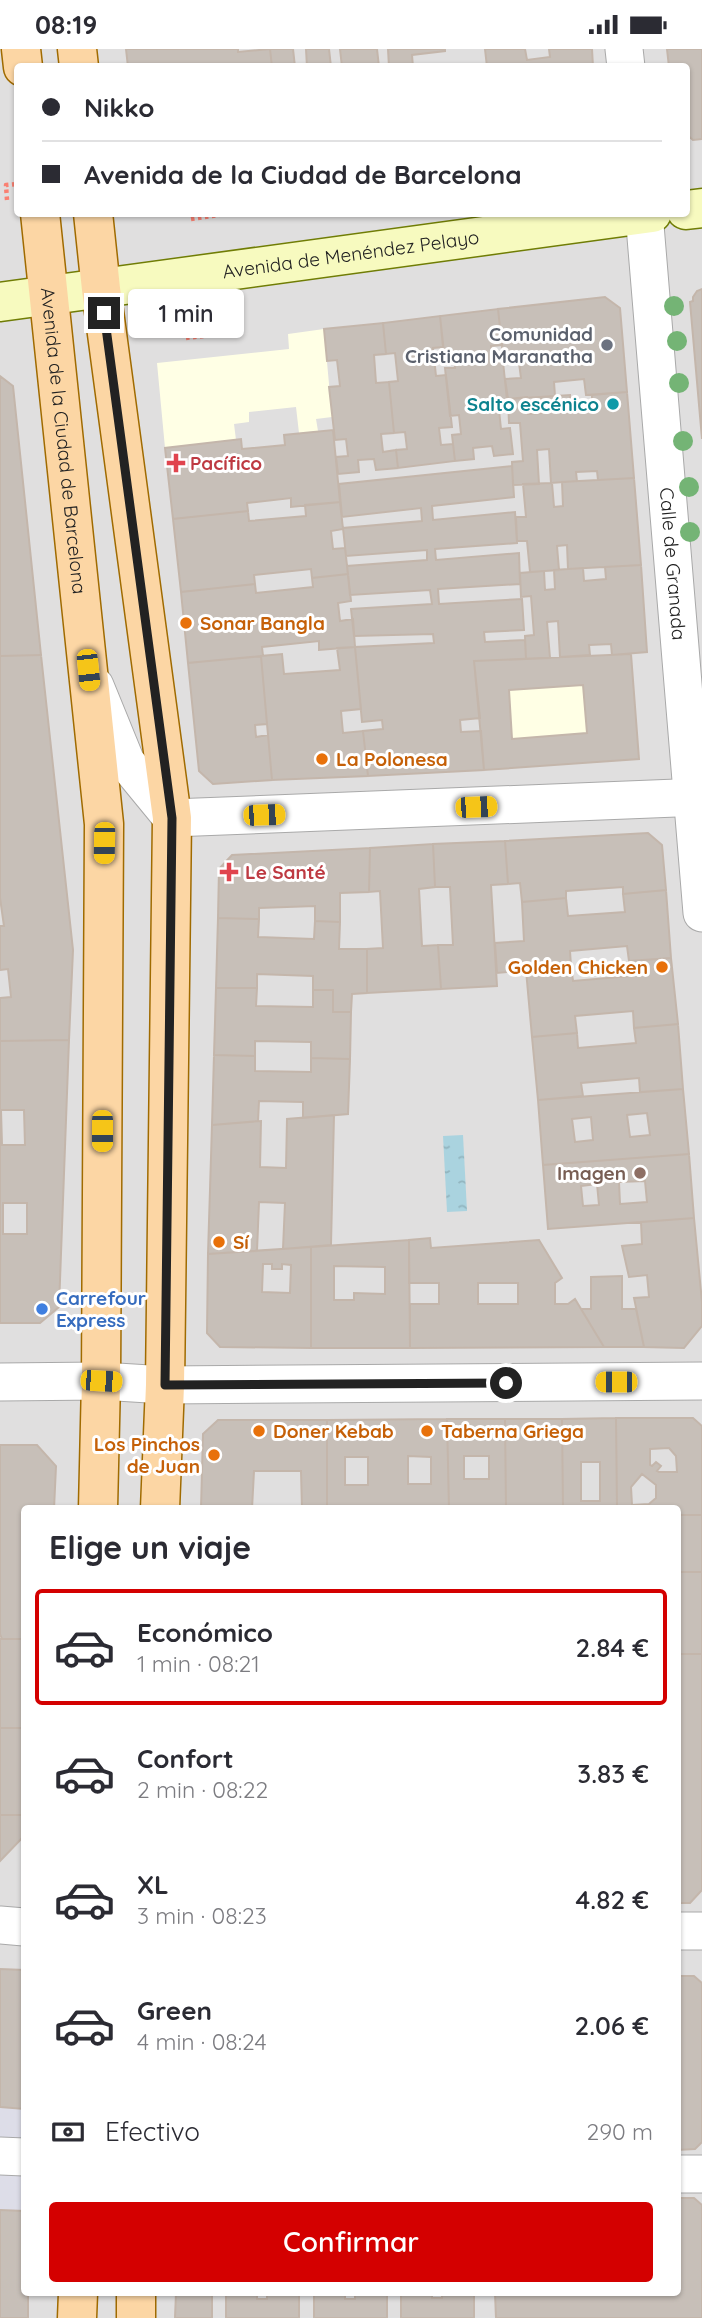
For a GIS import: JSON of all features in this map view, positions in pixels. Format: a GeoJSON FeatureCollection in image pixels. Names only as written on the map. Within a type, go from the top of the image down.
{"type":"FeatureCollection","features":[{"type":"Feature","properties":{"kind":"main road","name":"Avenida de la Ciudad de Barcelona"},"geometry":{"type":"LineString","coordinates":[[40,217],[104,824],[98,1505]]}},
{"type":"Feature","properties":{"kind":"main road"},"geometry":{"type":"LineString","coordinates":[[93,217],[172,818],[165,1385],[160,1505]]}},
{"type":"Feature","properties":{"kind":"main road","name":"Avenida de Menéndez Pelayo"},"geometry":{"type":"LineString","coordinates":[[0,302],[622,217]]}},
{"type":"Feature","properties":{"kind":"main road"},"geometry":{"type":"LineString","coordinates":[[77,2318],[78,2296]]}},
{"type":"Feature","properties":{"kind":"main road"},"geometry":{"type":"LineString","coordinates":[[136,2296],[136,2318]]}},
{"type":"Feature","properties":{"kind":"street","name":"Calle de Granada"},"geometry":{"type":"LineString","coordinates":[[644,217],[698,798],[702,913]]}},
{"type":"Feature","properties":{"kind":"street","name":"Avenida de la Ciudad de Barcelona"},"geometry":{"type":"LineString","coordinates":[[88,670],[126,762],[172,818]]}},
{"type":"Feature","properties":{"kind":"street"},"geometry":{"type":"LineString","coordinates":[[172,818],[698,798]]}},
{"type":"Feature","properties":{"kind":"street"},"geometry":{"type":"LineString","coordinates":[[0,1382],[101,1381],[165,1385],[702,1381]]}},
{"type":"Feature","properties":{"kind":"street"},"geometry":{"type":"LineString","coordinates":[[0,1925],[21,1927]]}},
{"type":"Feature","properties":{"kind":"street"},"geometry":{"type":"LineString","coordinates":[[681,1931],[702,1931]]}},
{"type":"Feature","properties":{"kind":"street"},"geometry":{"type":"LineString","coordinates":[[0,2156],[21,2157]]}},
{"type":"Feature","properties":{"kind":"street"},"geometry":{"type":"LineString","coordinates":[[681,2174],[702,2174]]}},
{"type":"Feature","properties":{"kind":"path"},"geometry":{"type":"LineString","coordinates":[[191,219],[205,217]]}},
{"type":"Feature","properties":{"kind":"path"},"geometry":{"type":"LineString","coordinates":[[186,338],[213,335]]}},
{"type":"Feature","properties":{"kind":"shaded area"},"geometry":{"type":"Polygon","coordinates":[[[0,49],[702,49],[702,2318],[0,2318],[0,49]]]}},
{"type":"Feature","properties":{"kind":"shaded area"},"geometry":{"type":"Polygon","coordinates":[[[324,329],[332,417],[316,419],[318,431],[299,433],[296,407],[249,412],[249,422],[234,424],[236,440],[165,448],[157,363],[289,349],[288,334],[324,329]]]}},
{"type":"Feature","properties":{"kind":"shaded area"},"geometry":{"type":"Polygon","coordinates":[[[631,654],[639,759],[484,770],[474,661],[631,654]]]}},
{"type":"Feature","properties":{"kind":"shaded area"},"geometry":{"type":"Polygon","coordinates":[[[0,2107],[21,2109],[21,2211],[0,2210],[0,2107]]]}},
{"type":"Feature","properties":{"kind":"water"},"geometry":{"type":"Polygon","coordinates":[[[463,1135],[467,1211],[447,1212],[443,1136],[463,1135]]]}},
{"type":"Feature","properties":{"kind":"building"},"geometry":{"type":"Polygon","coordinates":[[[126,49],[238,49],[238,52],[270,49],[272,63],[128,63],[126,49]]]}},
{"type":"Feature","properties":{"kind":"building"},"geometry":{"type":"Polygon","coordinates":[[[270,49],[293,49],[295,63],[272,63],[270,49]]]}},
{"type":"Feature","properties":{"kind":"building"},"geometry":{"type":"Polygon","coordinates":[[[306,49],[329,49],[331,63],[307,63],[306,49]]]}},
{"type":"Feature","properties":{"kind":"building"},"geometry":{"type":"Polygon","coordinates":[[[340,49],[377,49],[379,63],[342,63],[340,49]]]}},
{"type":"Feature","properties":{"kind":"building"},"geometry":{"type":"Polygon","coordinates":[[[388,49],[445,49],[412,55],[413,63],[389,63],[388,49]]]}},
{"type":"Feature","properties":{"kind":"building"},"geometry":{"type":"Polygon","coordinates":[[[485,49],[525,49],[527,60],[550,57],[549,49],[592,49],[593,63],[487,63],[485,49]]]}},
{"type":"Feature","properties":{"kind":"building"},"geometry":{"type":"Polygon","coordinates":[[[667,49],[702,49],[702,139],[693,140],[690,137],[690,63],[669,63],[667,49]]]}},
{"type":"Feature","properties":{"kind":"building"},"geometry":{"type":"Polygon","coordinates":[[[702,289],[702,439],[690,302],[697,291],[702,289]]]}},
{"type":"Feature","properties":{"kind":"building"},"geometry":{"type":"Polygon","coordinates":[[[605,297],[620,308],[627,392],[586,395],[584,379],[554,382],[555,396],[508,399],[505,379],[521,378],[518,355],[503,356],[498,309],[605,297]]]}},
{"type":"Feature","properties":{"kind":"building"},"geometry":{"type":"Polygon","coordinates":[[[498,309],[502,345],[491,346],[493,362],[503,362],[508,409],[499,410],[501,429],[510,428],[513,454],[494,456],[492,446],[473,448],[474,459],[455,461],[452,435],[461,434],[459,415],[450,416],[445,368],[455,368],[453,351],[444,352],[440,316],[498,309]]]}},
{"type":"Feature","properties":{"kind":"building"},"geometry":{"type":"Polygon","coordinates":[[[440,316],[443,347],[433,348],[436,376],[446,375],[452,427],[439,428],[441,445],[453,444],[455,461],[398,468],[396,450],[407,449],[405,432],[394,433],[389,382],[398,381],[395,353],[386,354],[383,323],[440,316]]]}},
{"type":"Feature","properties":{"kind":"building"},"geometry":{"type":"Polygon","coordinates":[[[383,323],[386,354],[374,355],[376,383],[389,382],[394,433],[381,434],[383,452],[396,450],[398,468],[376,470],[374,459],[358,460],[359,472],[338,474],[336,457],[348,456],[346,439],[335,440],[329,387],[340,386],[337,360],[327,361],[324,329],[383,323]]]}},
{"type":"Feature","properties":{"kind":"building"},"geometry":{"type":"Polygon","coordinates":[[[0,376],[13,386],[41,655],[0,656],[0,376]]]}},
{"type":"Feature","properties":{"kind":"building"},"geometry":{"type":"Polygon","coordinates":[[[627,392],[634,478],[598,480],[597,471],[576,472],[577,481],[551,483],[549,449],[537,450],[539,484],[513,485],[512,462],[523,461],[520,423],[509,423],[508,399],[527,397],[528,414],[542,413],[541,397],[570,395],[570,405],[592,404],[592,395],[627,392]]]}},
{"type":"Feature","properties":{"kind":"building"},"geometry":{"type":"Polygon","coordinates":[[[333,430],[340,502],[291,507],[291,498],[247,503],[248,511],[173,519],[165,448],[241,439],[242,449],[285,445],[284,435],[333,430]]]}},
{"type":"Feature","properties":{"kind":"building"},"geometry":{"type":"Polygon","coordinates":[[[512,466],[514,497],[432,506],[433,520],[515,512],[517,543],[435,549],[436,560],[519,553],[520,584],[438,589],[439,604],[522,599],[524,630],[484,632],[485,642],[525,640],[526,659],[474,661],[480,718],[460,720],[461,732],[481,731],[484,770],[368,776],[363,731],[383,729],[382,720],[362,722],[355,647],[434,643],[433,634],[354,636],[351,609],[432,604],[430,590],[350,595],[347,566],[427,560],[427,550],[346,556],[343,528],[422,521],[421,508],[342,517],[339,484],[512,466]]]}},
{"type":"Feature","properties":{"kind":"building"},"geometry":{"type":"Polygon","coordinates":[[[634,478],[641,565],[568,569],[567,545],[557,546],[559,570],[530,572],[527,541],[517,541],[516,517],[526,517],[523,484],[552,483],[554,507],[563,506],[562,482],[634,478]]]}},
{"type":"Feature","properties":{"kind":"building"},"geometry":{"type":"Polygon","coordinates":[[[340,502],[343,529],[331,531],[333,549],[345,548],[348,574],[312,578],[311,569],[254,575],[255,584],[181,592],[173,519],[248,511],[249,521],[306,516],[305,505],[340,502]]]}},
{"type":"Feature","properties":{"kind":"building"},"geometry":{"type":"Polygon","coordinates":[[[641,565],[647,652],[612,655],[611,644],[589,645],[590,655],[560,657],[558,621],[547,622],[550,658],[526,659],[525,636],[534,635],[531,596],[521,597],[520,573],[544,571],[545,590],[555,589],[554,570],[583,568],[584,581],[606,579],[605,567],[641,565]]]}},
{"type":"Feature","properties":{"kind":"building"},"geometry":{"type":"Polygon","coordinates":[[[348,574],[351,601],[338,603],[340,621],[353,619],[355,647],[319,650],[319,641],[262,647],[263,656],[188,663],[181,592],[255,584],[256,593],[313,587],[312,578],[348,574]]]}},
{"type":"Feature","properties":{"kind":"building"},"geometry":{"type":"Polygon","coordinates":[[[355,647],[361,709],[341,711],[343,733],[363,731],[368,776],[272,780],[261,656],[282,654],[284,674],[340,670],[337,648],[355,647]]]}},
{"type":"Feature","properties":{"kind":"building"},"geometry":{"type":"Polygon","coordinates":[[[631,654],[639,759],[484,770],[474,661],[631,654]],[[583,685],[509,690],[512,739],[587,733],[583,685]]]}},
{"type":"Feature","properties":{"kind":"building"},"geometry":{"type":"Polygon","coordinates":[[[41,655],[73,950],[69,1040],[0,1041],[0,998],[11,997],[8,969],[0,970],[0,926],[4,926],[0,898],[0,656],[41,655]]]}},
{"type":"Feature","properties":{"kind":"building"},"geometry":{"type":"Polygon","coordinates":[[[261,656],[267,724],[255,725],[256,737],[268,735],[272,780],[213,784],[199,771],[188,663],[261,656]]]}},
{"type":"Feature","properties":{"kind":"building"},"geometry":{"type":"Polygon","coordinates":[[[648,833],[662,845],[666,890],[623,894],[623,887],[566,891],[566,898],[522,902],[520,883],[508,884],[505,841],[648,833]]]}},
{"type":"Feature","properties":{"kind":"building"},"geometry":{"type":"Polygon","coordinates":[[[505,841],[508,884],[491,885],[497,986],[441,989],[438,945],[453,945],[450,887],[435,887],[433,844],[505,841]]]}},
{"type":"Feature","properties":{"kind":"building"},"geometry":{"type":"Polygon","coordinates":[[[433,844],[435,887],[419,889],[422,946],[438,945],[441,989],[367,993],[367,949],[383,948],[380,891],[369,892],[370,848],[433,844]]]}},
{"type":"Feature","properties":{"kind":"building"},"geometry":{"type":"Polygon","coordinates":[[[370,848],[369,892],[340,893],[340,922],[315,921],[315,906],[259,908],[259,919],[218,918],[219,869],[232,855],[370,848]]]}},
{"type":"Feature","properties":{"kind":"building"},"geometry":{"type":"Polygon","coordinates":[[[666,890],[671,958],[629,961],[627,946],[570,951],[571,966],[497,973],[495,943],[524,941],[522,902],[566,898],[568,916],[625,912],[623,894],[666,890]]]}},
{"type":"Feature","properties":{"kind":"building"},"geometry":{"type":"Polygon","coordinates":[[[218,918],[259,919],[258,937],[314,939],[315,921],[340,922],[339,949],[367,949],[367,993],[352,994],[351,1012],[333,1012],[333,990],[313,990],[313,976],[257,974],[257,988],[216,988],[218,918]]]}},
{"type":"Feature","properties":{"kind":"building"},"geometry":{"type":"Polygon","coordinates":[[[671,958],[678,1024],[634,1028],[633,1011],[575,1016],[577,1033],[532,1037],[526,970],[571,966],[573,981],[630,976],[629,961],[671,958]]]}},
{"type":"Feature","properties":{"kind":"building"},"geometry":{"type":"Polygon","coordinates":[[[216,988],[257,988],[256,1006],[313,1007],[313,990],[333,990],[333,1012],[351,1012],[350,1059],[311,1058],[311,1042],[255,1041],[255,1056],[214,1055],[216,988]]]}},
{"type":"Feature","properties":{"kind":"building"},"geometry":{"type":"Polygon","coordinates":[[[678,1024],[683,1089],[640,1092],[639,1078],[581,1083],[583,1096],[538,1100],[532,1037],[577,1033],[578,1048],[636,1043],[634,1028],[678,1024]]]}},
{"type":"Feature","properties":{"kind":"building"},"geometry":{"type":"Polygon","coordinates":[[[69,1040],[59,1307],[40,1323],[0,1323],[0,1041],[69,1040]],[[1,1110],[2,1145],[25,1145],[24,1110],[1,1110]],[[3,1203],[3,1234],[27,1234],[27,1203],[3,1203]]]}},
{"type":"Feature","properties":{"kind":"building"},"geometry":{"type":"Polygon","coordinates":[[[214,1055],[255,1056],[255,1071],[311,1072],[311,1058],[350,1059],[348,1114],[303,1118],[303,1102],[259,1101],[258,1121],[212,1125],[214,1055]]]}},
{"type":"Feature","properties":{"kind":"building"},"geometry":{"type":"Polygon","coordinates":[[[683,1089],[689,1154],[543,1165],[538,1100],[683,1089]],[[647,1113],[627,1115],[630,1137],[650,1135],[647,1113]],[[591,1117],[572,1119],[575,1142],[593,1140],[591,1117]]]}},
{"type":"Feature","properties":{"kind":"building"},"geometry":{"type":"Polygon","coordinates":[[[334,1115],[331,1245],[283,1249],[285,1203],[259,1202],[257,1251],[208,1254],[212,1125],[261,1121],[260,1167],[286,1168],[287,1119],[334,1115]]]}},
{"type":"Feature","properties":{"kind":"building"},"geometry":{"type":"Polygon","coordinates":[[[689,1154],[694,1218],[548,1229],[543,1165],[689,1154]],[[645,1181],[619,1182],[620,1204],[647,1202],[645,1181]],[[597,1184],[581,1186],[583,1206],[599,1205],[597,1184]]]}},
{"type":"Feature","properties":{"kind":"building"},"geometry":{"type":"Polygon","coordinates":[[[694,1218],[702,1326],[684,1348],[644,1347],[634,1298],[649,1297],[647,1275],[629,1277],[622,1246],[642,1244],[641,1222],[694,1218]]]}},
{"type":"Feature","properties":{"kind":"building"},"geometry":{"type":"Polygon","coordinates":[[[430,1238],[431,1248],[539,1240],[562,1278],[555,1283],[555,1304],[568,1304],[575,1299],[604,1347],[410,1348],[410,1304],[439,1304],[439,1283],[409,1283],[409,1240],[430,1238]],[[478,1283],[478,1304],[518,1304],[518,1283],[478,1283]]]}},
{"type":"Feature","properties":{"kind":"building"},"geometry":{"type":"Polygon","coordinates":[[[409,1240],[410,1348],[311,1348],[311,1247],[409,1240]],[[334,1266],[334,1300],[354,1300],[354,1293],[385,1294],[385,1267],[334,1266]]]}},
{"type":"Feature","properties":{"kind":"building"},"geometry":{"type":"Polygon","coordinates":[[[311,1247],[311,1348],[220,1347],[207,1333],[208,1254],[311,1247]],[[263,1264],[262,1292],[290,1293],[291,1265],[282,1264],[282,1269],[272,1269],[272,1264],[263,1264]]]}},
{"type":"Feature","properties":{"kind":"building"},"geometry":{"type":"Polygon","coordinates":[[[622,1276],[622,1309],[636,1309],[644,1347],[604,1347],[581,1309],[591,1309],[591,1277],[622,1276]]]}},
{"type":"Feature","properties":{"kind":"building"},"geometry":{"type":"Polygon","coordinates":[[[616,1418],[617,1505],[563,1505],[562,1419],[616,1418]],[[581,1462],[581,1501],[600,1501],[600,1462],[581,1462]]]}},
{"type":"Feature","properties":{"kind":"building"},"geometry":{"type":"Polygon","coordinates":[[[616,1418],[693,1418],[702,1426],[702,1515],[681,1515],[681,1505],[632,1505],[617,1505],[616,1418]],[[669,1448],[650,1449],[650,1465],[656,1462],[661,1466],[657,1471],[659,1472],[677,1472],[676,1456],[669,1448]],[[642,1474],[631,1487],[632,1505],[649,1504],[656,1498],[656,1485],[642,1474]]]}},
{"type":"Feature","properties":{"kind":"building"},"geometry":{"type":"Polygon","coordinates":[[[447,1419],[505,1419],[506,1505],[449,1505],[447,1419]],[[464,1456],[464,1479],[489,1479],[489,1456],[464,1456]]]}},
{"type":"Feature","properties":{"kind":"building"},"geometry":{"type":"Polygon","coordinates":[[[447,1419],[449,1505],[327,1505],[327,1420],[447,1419]],[[408,1456],[408,1484],[431,1484],[431,1457],[408,1456]],[[345,1457],[345,1485],[368,1485],[368,1457],[345,1457]]]}},
{"type":"Feature","properties":{"kind":"building"},"geometry":{"type":"Polygon","coordinates":[[[505,1419],[562,1419],[563,1505],[506,1505],[505,1419]]]}},
{"type":"Feature","properties":{"kind":"building"},"geometry":{"type":"Polygon","coordinates":[[[218,1420],[327,1420],[327,1505],[302,1505],[301,1471],[254,1471],[252,1505],[201,1505],[203,1434],[218,1420]]]}},
{"type":"Feature","properties":{"kind":"building"},"geometry":{"type":"Polygon","coordinates":[[[0,1445],[37,1445],[56,1466],[54,1505],[21,1505],[21,1639],[2,1639],[0,1445]]]}},
{"type":"Feature","properties":{"kind":"building"},"geometry":{"type":"Polygon","coordinates":[[[681,1515],[702,1515],[702,1572],[681,1572],[681,1515]]]}},
{"type":"Feature","properties":{"kind":"building"},"geometry":{"type":"Polygon","coordinates":[[[681,1572],[702,1572],[702,1654],[681,1654],[681,1572]]]}},
{"type":"Feature","properties":{"kind":"building"},"geometry":{"type":"Polygon","coordinates":[[[0,1639],[21,1639],[21,1728],[0,1728],[0,1639]]]}},
{"type":"Feature","properties":{"kind":"building"},"geometry":{"type":"Polygon","coordinates":[[[681,1654],[702,1654],[702,1890],[690,1903],[681,1903],[681,1654]]]}},
{"type":"Feature","properties":{"kind":"building"},"geometry":{"type":"Polygon","coordinates":[[[0,1728],[21,1728],[21,1815],[0,1815],[0,1728]]]}},
{"type":"Feature","properties":{"kind":"building"},"geometry":{"type":"Polygon","coordinates":[[[0,1815],[21,1815],[21,1839],[0,1861],[0,1815]]]}},
{"type":"Feature","properties":{"kind":"building"},"geometry":{"type":"Polygon","coordinates":[[[0,1969],[21,1970],[21,2109],[0,2107],[0,1969]]]}},
{"type":"Feature","properties":{"kind":"building"},"geometry":{"type":"Polygon","coordinates":[[[681,1976],[694,1976],[702,1983],[702,2142],[695,2149],[681,2150],[681,1976]]]}},
{"type":"Feature","properties":{"kind":"building"},"geometry":{"type":"Polygon","coordinates":[[[681,2198],[694,2198],[702,2205],[702,2318],[496,2318],[495,2296],[681,2296],[681,2198]]]}},
{"type":"Feature","properties":{"kind":"building"},"geometry":{"type":"Polygon","coordinates":[[[0,2210],[21,2211],[21,2296],[28,2296],[28,2318],[0,2318],[0,2210]]]}},
{"type":"Feature","properties":{"kind":"building"},"geometry":{"type":"Polygon","coordinates":[[[176,2296],[212,2296],[212,2318],[175,2318],[176,2296]]]}},
{"type":"Feature","properties":{"kind":"building"},"geometry":{"type":"Polygon","coordinates":[[[226,2296],[257,2296],[257,2299],[267,2299],[267,2296],[299,2296],[299,2318],[226,2318],[226,2296]]]}},
{"type":"Feature","properties":{"kind":"building"},"geometry":{"type":"Polygon","coordinates":[[[314,2296],[345,2296],[345,2299],[355,2299],[355,2296],[387,2296],[387,2318],[314,2318],[314,2296]]]}},
{"type":"Feature","properties":{"kind":"building"},"geometry":{"type":"Polygon","coordinates":[[[401,2296],[474,2296],[474,2318],[401,2318],[401,2296]]]}},
{"type":"Feature","properties":{"kind":"place","name":"Comunidad Cristiana Maranatha"},"geometry":{"type":"Point","coordinates":[607,345]}},
{"type":"Feature","properties":{"kind":"place","name":"Salto escénico"},"geometry":{"type":"Point","coordinates":[613,404]}},
{"type":"Feature","properties":{"kind":"place","name":"Pacífico"},"geometry":{"type":"Point","coordinates":[176,463]}},
{"type":"Feature","properties":{"kind":"place","name":"Sonar Bangla"},"geometry":{"type":"Point","coordinates":[186,623]}},
{"type":"Feature","properties":{"kind":"place","name":"La Polonesa"},"geometry":{"type":"Point","coordinates":[322,759]}},
{"type":"Feature","properties":{"kind":"place","name":"Le Santé"},"geometry":{"type":"Point","coordinates":[229,872]}},
{"type":"Feature","properties":{"kind":"place","name":"Golden Chicken"},"geometry":{"type":"Point","coordinates":[662,967]}},
{"type":"Feature","properties":{"kind":"place","name":"Imagen"},"geometry":{"type":"Point","coordinates":[640,1173]}},
{"type":"Feature","properties":{"kind":"place","name":"Sí"},"geometry":{"type":"Point","coordinates":[219,1242]}},
{"type":"Feature","properties":{"kind":"place","name":"Carrefour Express"},"geometry":{"type":"Point","coordinates":[42,1309]}},
{"type":"Feature","properties":{"kind":"place","name":"Doner Kebab"},"geometry":{"type":"Point","coordinates":[259,1431]}},
{"type":"Feature","properties":{"kind":"place","name":"Taberna Griega"},"geometry":{"type":"Point","coordinates":[427,1431]}},
{"type":"Feature","properties":{"kind":"place","name":"Los Pinchos de Juan"},"geometry":{"type":"Point","coordinates":[214,1455]}},
{"type":"Feature","properties":{"kind":"route"},"geometry":{"type":"LineString","coordinates":[[104,313],[172,818],[165,1385],[506,1383]]}}]}
